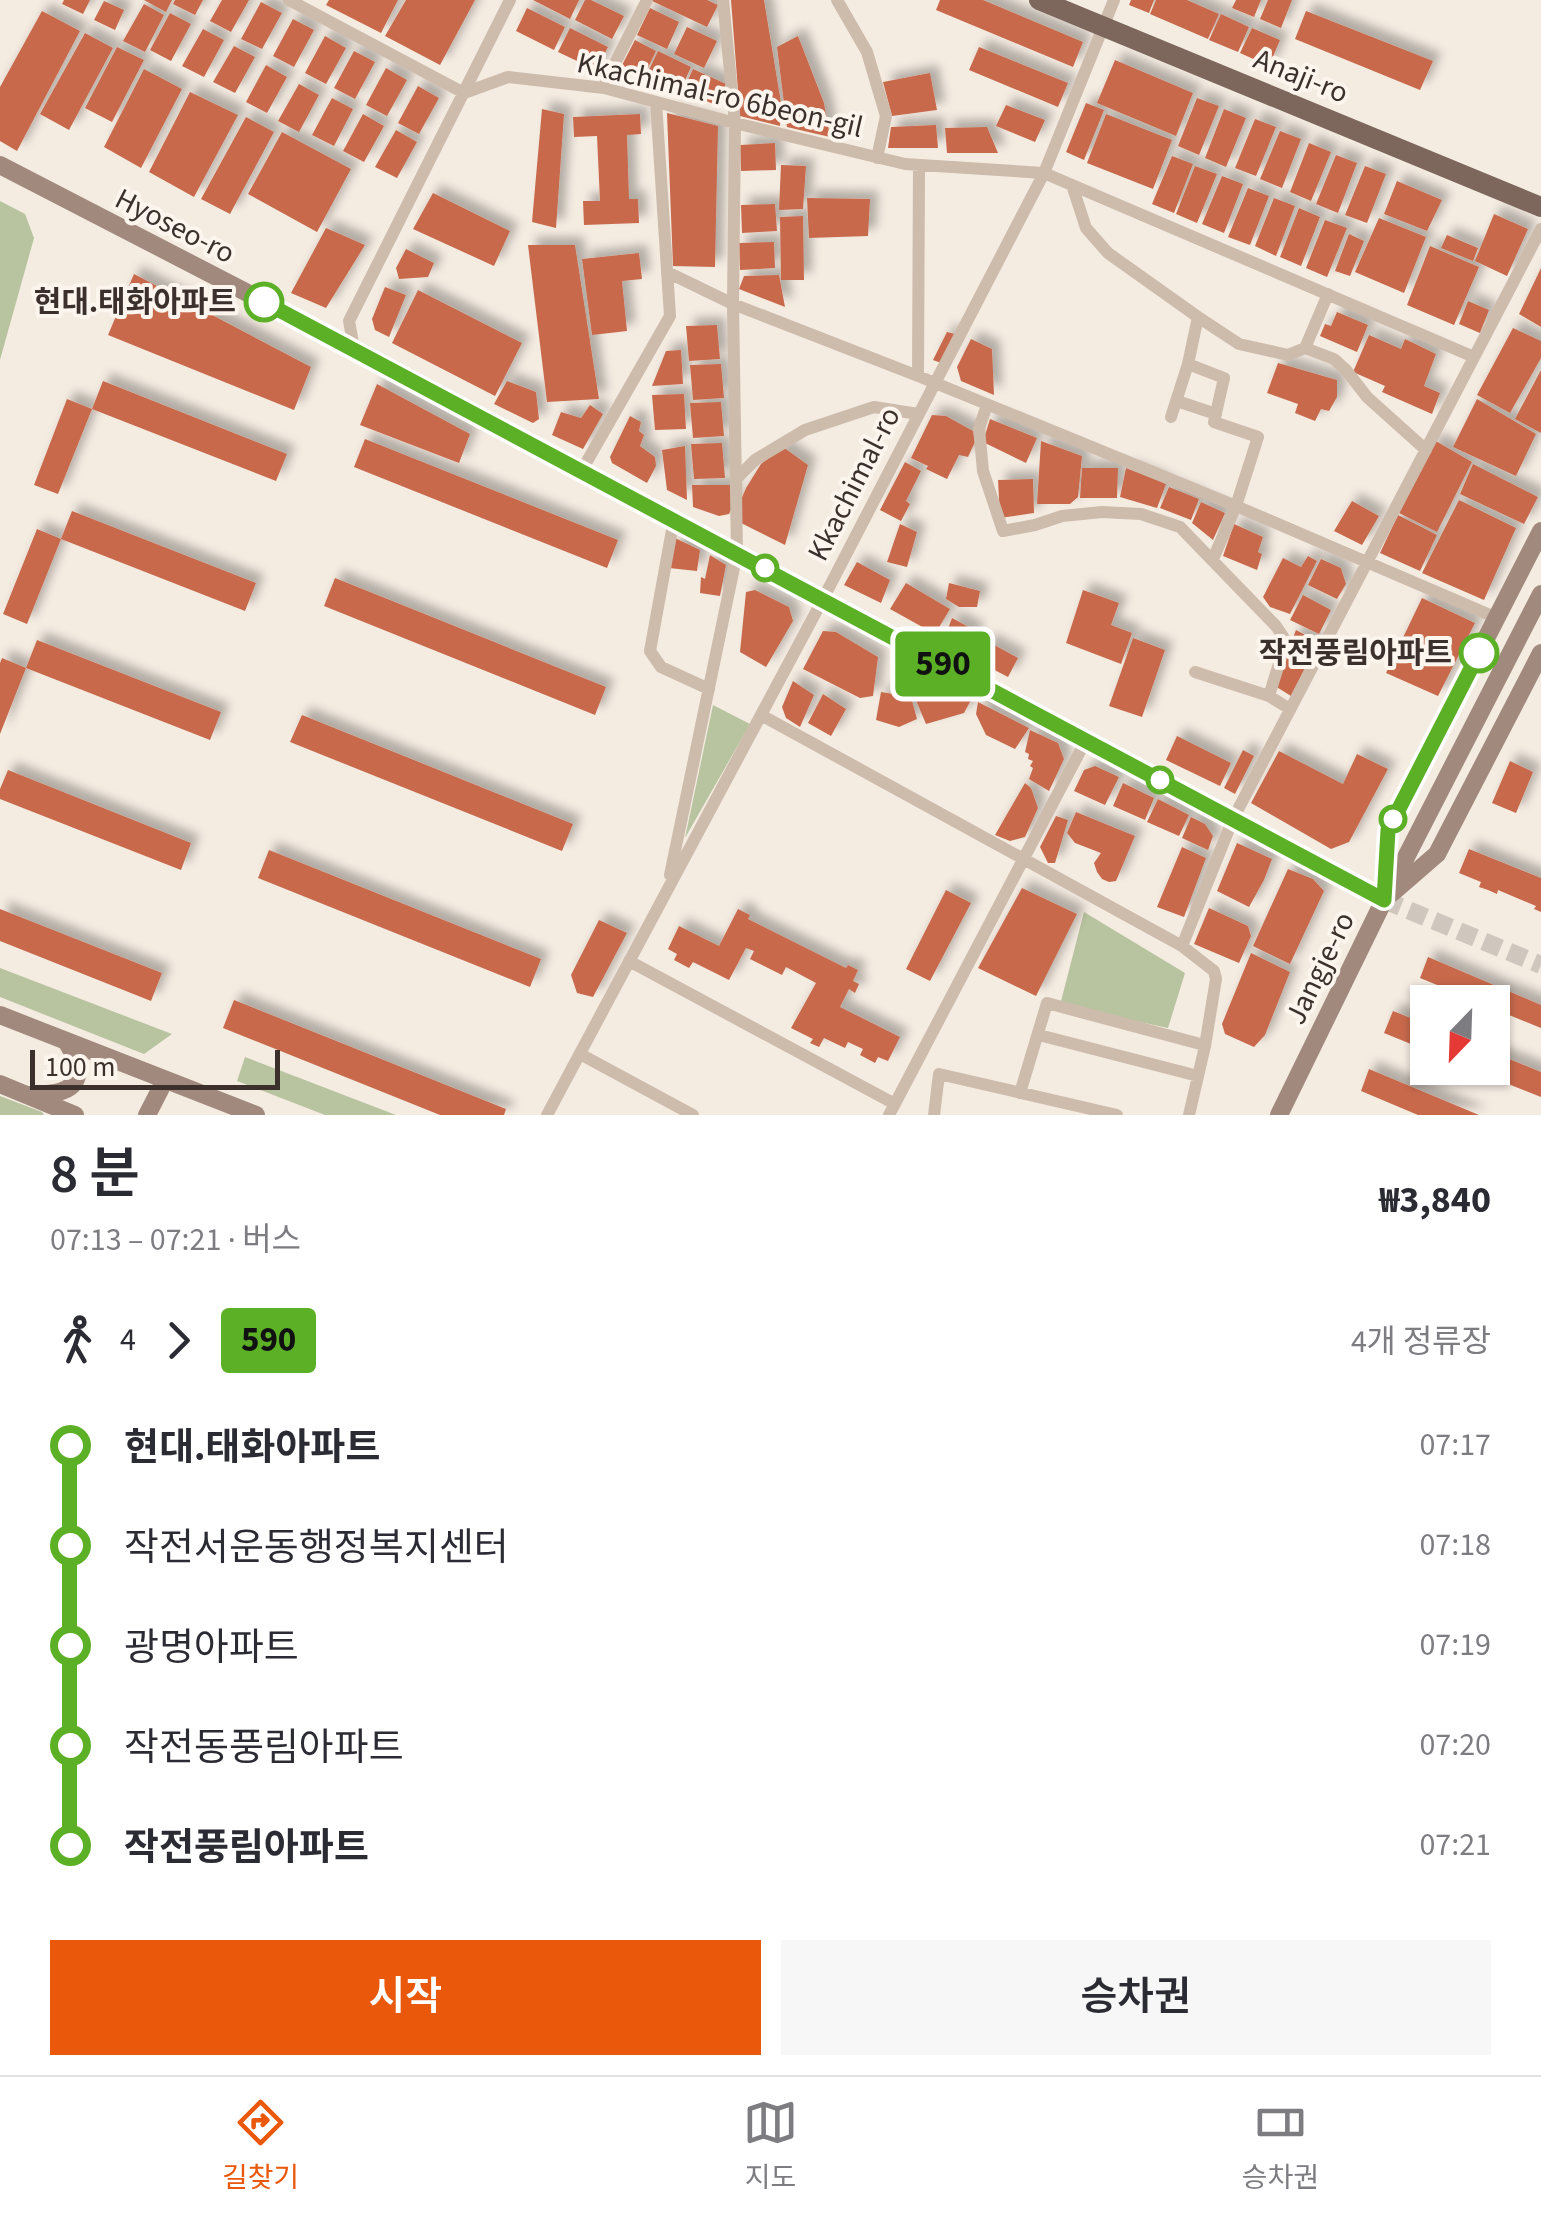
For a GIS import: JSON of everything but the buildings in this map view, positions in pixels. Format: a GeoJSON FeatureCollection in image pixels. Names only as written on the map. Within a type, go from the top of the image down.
{"type":"FeatureCollection","features":[{"type":"Feature","properties":{"kind":"main road","name":"Anaji-ro"},"geometry":{"type":"LineString","coordinates":[[1039,0],[1541,207]]}},
{"type":"Feature","properties":{"kind":"main road","name":"Hyoseo-ro"},"geometry":{"type":"LineString","coordinates":[[0,165],[354,348],[1384,900]]}},
{"type":"Feature","properties":{"kind":"main road"},"geometry":{"type":"LineString","coordinates":[[1384,900],[1388,830],[1541,531]]}},
{"type":"Feature","properties":{"kind":"main road","name":"Jangje-ro"},"geometry":{"type":"LineString","coordinates":[[1280,1115],[1384,900],[1541,594]]}},
{"type":"Feature","properties":{"kind":"main road"},"geometry":{"type":"LineString","coordinates":[[1384,900],[1437,854],[1541,653]]}},
{"type":"Feature","properties":{"kind":"main road"},"geometry":{"type":"LineString","coordinates":[[0,1015],[256,1115]]}},
{"type":"Feature","properties":{"kind":"main road"},"geometry":{"type":"LineString","coordinates":[[28,1095],[64,1091],[72,1085],[78,1069],[66,1041]]}},
{"type":"Feature","properties":{"kind":"main road"},"geometry":{"type":"LineString","coordinates":[[147,1115],[165,1080]]}},
{"type":"Feature","properties":{"kind":"main road"},"geometry":{"type":"LineString","coordinates":[[0,1084],[72,1114]]}},
{"type":"Feature","properties":{"kind":"street"},"geometry":{"type":"LineString","coordinates":[[289,0],[464,93]]}},
{"type":"Feature","properties":{"kind":"street"},"geometry":{"type":"LineString","coordinates":[[354,348],[349,320],[510,0]]}},
{"type":"Feature","properties":{"kind":"street"},"geometry":{"type":"LineString","coordinates":[[604,88],[647,0]]}},
{"type":"Feature","properties":{"kind":"street"},"geometry":{"type":"LineString","coordinates":[[667,891],[737,553],[735,123],[723,0]]}},
{"type":"Feature","properties":{"kind":"street"},"geometry":{"type":"LineString","coordinates":[[837,0],[867,52],[886,116],[877,158]]}},
{"type":"Feature","properties":{"kind":"street","name":"Kkachimal-ro"},"geometry":{"type":"LineString","coordinates":[[547,1115],[762,715],[1044,173],[1114,0]]}},
{"type":"Feature","properties":{"kind":"street","name":"Kkachimal-ro 6beon-gil"},"geometry":{"type":"LineString","coordinates":[[464,93],[508,78],[604,88],[877,158],[920,166],[1044,173]]}},
{"type":"Feature","properties":{"kind":"street"},"geometry":{"type":"LineString","coordinates":[[582,470],[670,316],[656,102]]}},
{"type":"Feature","properties":{"kind":"street"},"geometry":{"type":"LineString","coordinates":[[918,376],[920,166]]}},
{"type":"Feature","properties":{"kind":"street"},"geometry":{"type":"LineString","coordinates":[[1044,173],[1474,357]]}},
{"type":"Feature","properties":{"kind":"street"},"geometry":{"type":"LineString","coordinates":[[1072,186],[1086,228],[1108,252],[1239,344],[1288,355],[1304,348],[1328,294]]}},
{"type":"Feature","properties":{"kind":"street"},"geometry":{"type":"LineString","coordinates":[[1182,946],[1233,819],[1541,229]]}},
{"type":"Feature","properties":{"kind":"street"},"geometry":{"type":"LineString","coordinates":[[668,272],[733,304],[1236,506],[1496,618]]}},
{"type":"Feature","properties":{"kind":"street"},"geometry":{"type":"LineString","coordinates":[[1170,417],[1188,364],[1198,317]]}},
{"type":"Feature","properties":{"kind":"street"},"geometry":{"type":"LineString","coordinates":[[1304,348],[1334,359],[1367,397],[1426,450]]}},
{"type":"Feature","properties":{"kind":"street"},"geometry":{"type":"LineString","coordinates":[[1188,364],[1224,378],[1214,422],[1258,436],[1236,506],[1213,559]]}},
{"type":"Feature","properties":{"kind":"street"},"geometry":{"type":"LineString","coordinates":[[1177,402],[1216,414]]}},
{"type":"Feature","properties":{"kind":"street"},"geometry":{"type":"LineString","coordinates":[[987,404],[979,428],[983,472],[1004,531],[1062,516],[1102,512],[1141,514],[1180,527],[1286,641],[1269,696]]}},
{"type":"Feature","properties":{"kind":"street"},"geometry":{"type":"LineString","coordinates":[[736,479],[756,460],[805,430],[874,407],[918,414]]}},
{"type":"Feature","properties":{"kind":"street"},"geometry":{"type":"LineString","coordinates":[[674,520],[650,651],[662,667],[709,689]]}},
{"type":"Feature","properties":{"kind":"street"},"geometry":{"type":"LineString","coordinates":[[1195,672],[1269,696],[1290,709]]}},
{"type":"Feature","properties":{"kind":"street"},"geometry":{"type":"LineString","coordinates":[[762,715],[1182,946],[1214,971],[1216,979],[1189,1115]]}},
{"type":"Feature","properties":{"kind":"street"},"geometry":{"type":"LineString","coordinates":[[630,961],[892,1109],[1086,740]]}},
{"type":"Feature","properties":{"kind":"street"},"geometry":{"type":"LineString","coordinates":[[1020,1093],[1048,1004],[1204,1045]]}},
{"type":"Feature","properties":{"kind":"street"},"geometry":{"type":"LineString","coordinates":[[1038,1035],[1198,1076]]}},
{"type":"Feature","properties":{"kind":"street"},"geometry":{"type":"LineString","coordinates":[[580,1054],[693,1115]]}},
{"type":"Feature","properties":{"kind":"street"},"geometry":{"type":"LineString","coordinates":[[934,1115],[939,1074],[1117,1115]]}},
{"type":"Feature","properties":{"kind":"green space"},"geometry":{"type":"Polygon","coordinates":[[[0,201],[25,214],[34,238],[0,360],[0,201]]]}},
{"type":"Feature","properties":{"kind":"green space"},"geometry":{"type":"Polygon","coordinates":[[[713,705],[750,724],[685,838],[713,705]]]}},
{"type":"Feature","properties":{"kind":"green space"},"geometry":{"type":"Polygon","coordinates":[[[1084,912],[1185,973],[1168,1028],[1060,1005],[1084,912]]]}},
{"type":"Feature","properties":{"kind":"green space"},"geometry":{"type":"Polygon","coordinates":[[[0,968],[172,1034],[144,1054],[0,997],[0,968]]]}},
{"type":"Feature","properties":{"kind":"green space"},"geometry":{"type":"Polygon","coordinates":[[[245,1057],[396,1115],[325,1115],[237,1081],[245,1057]]]}},
{"type":"Feature","properties":{"kind":"green space"},"geometry":{"type":"Polygon","coordinates":[[[0,1096],[42,1112],[44,1115],[0,1115],[0,1096]]]}},
{"type":"Feature","properties":{"kind":"tunnel"},"geometry":{"type":"LineString","coordinates":[[1384,900],[1541,965]]}},
{"type":"Feature","properties":{"kind":"bus line","name":"590"},"geometry":{"type":"LineString","coordinates":[[264,302],[1384,900],[1388,830],[1479,653]]}},
{"type":"Feature","properties":{"kind":"place","name":"현대.태화아파트"},"geometry":{"type":"Point","coordinates":[264,302]}},
{"type":"Feature","properties":{"kind":"place","name":"작전풍림아파트"},"geometry":{"type":"Point","coordinates":[1479,653]}}]}
